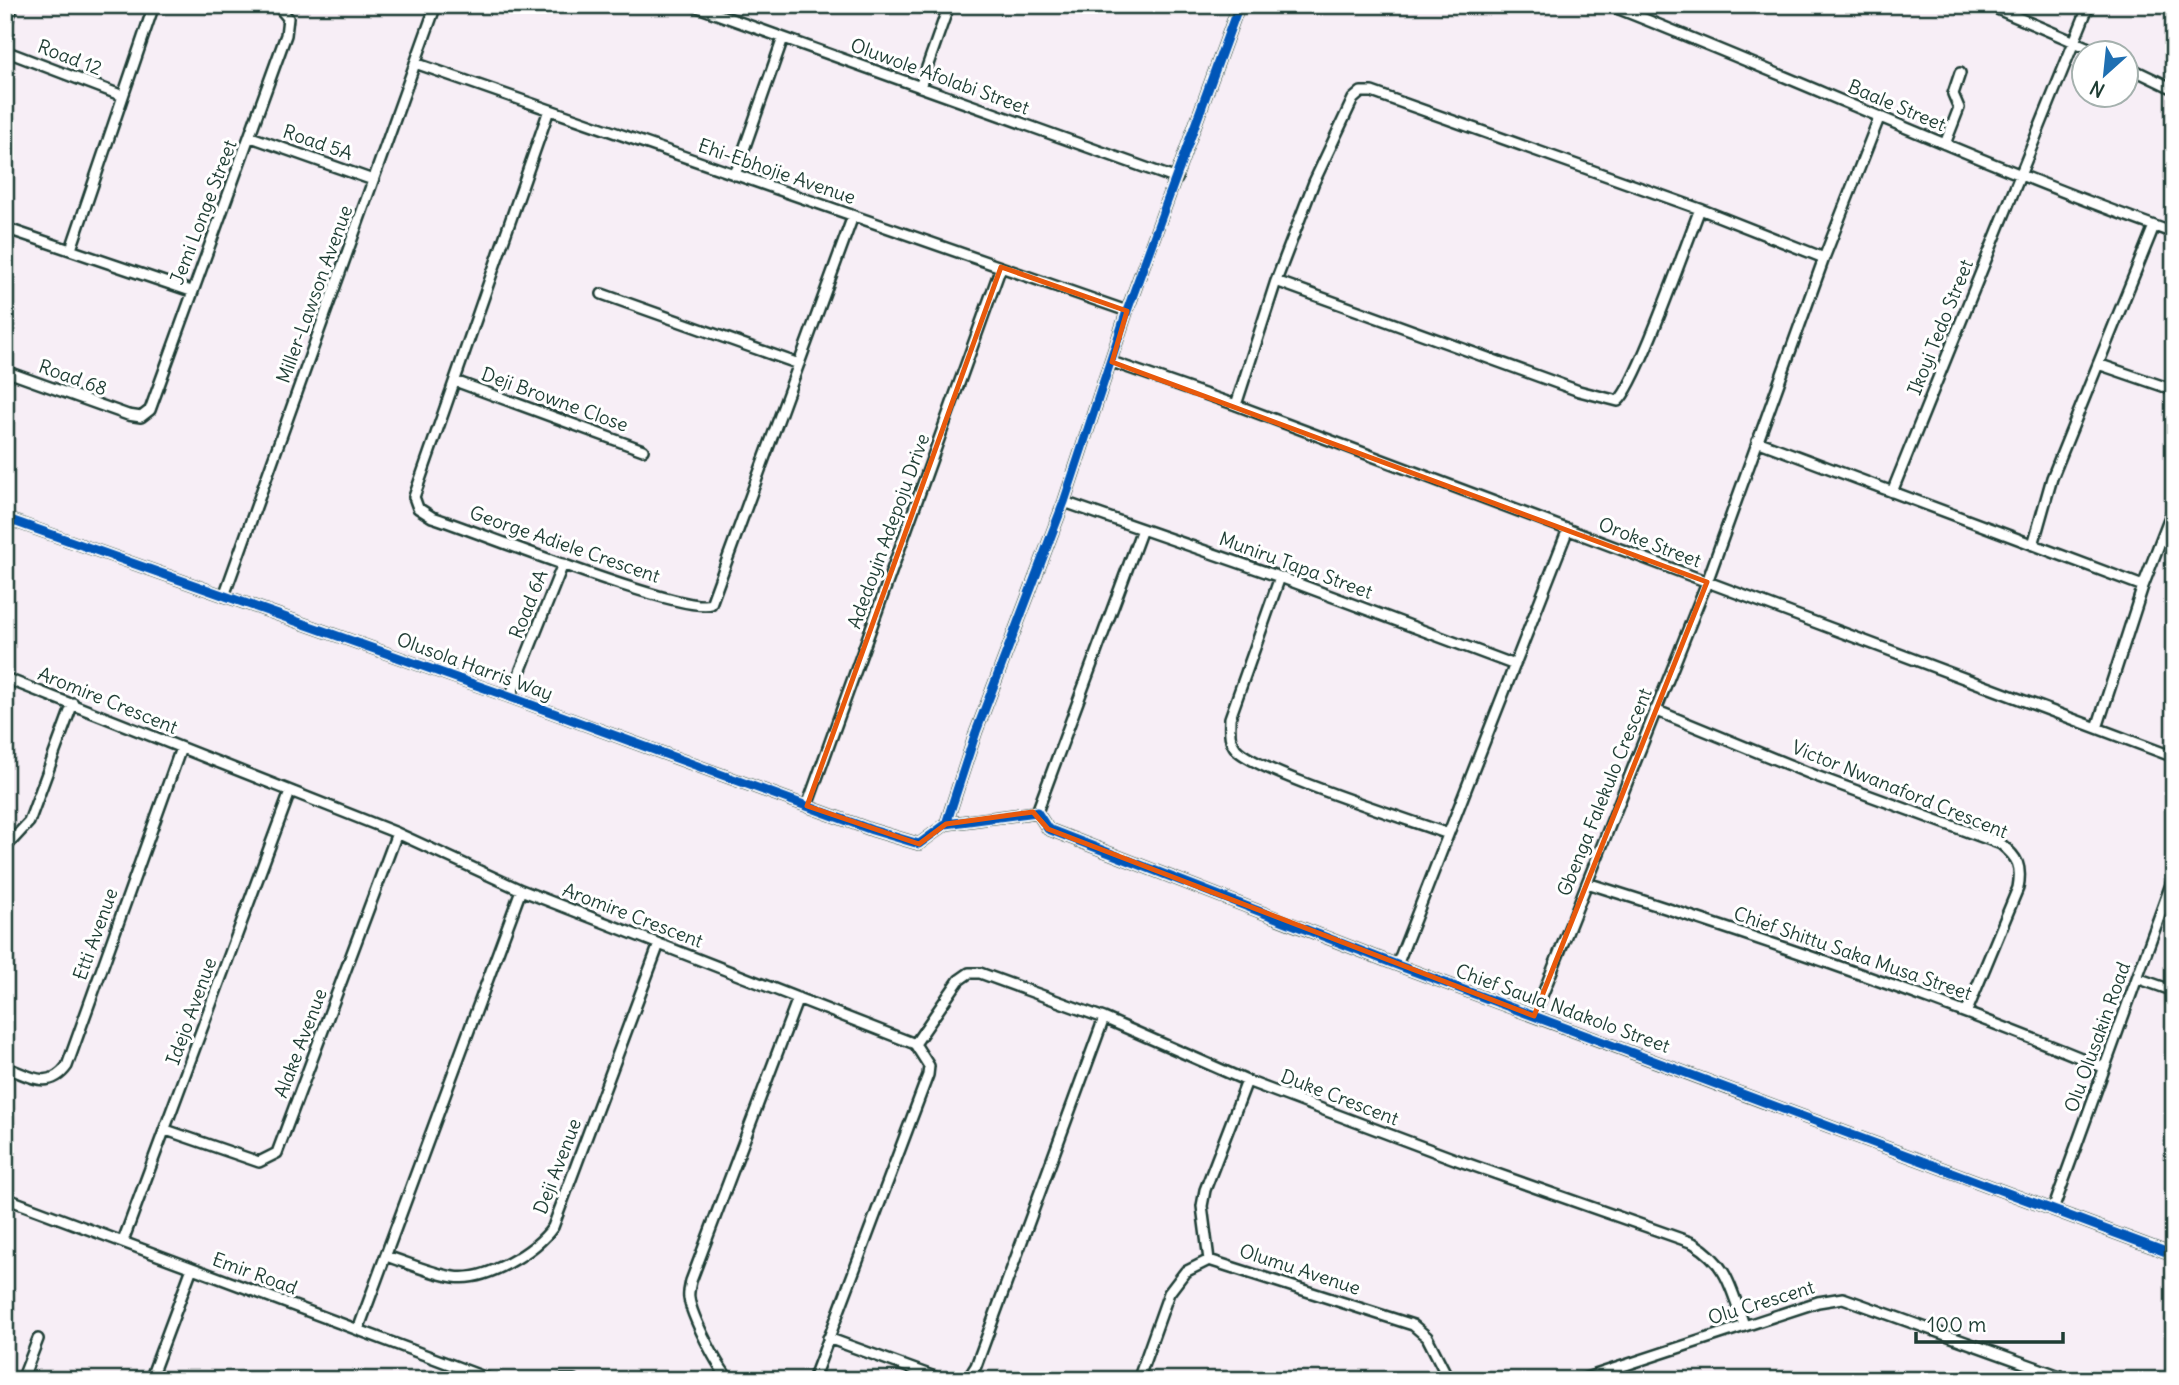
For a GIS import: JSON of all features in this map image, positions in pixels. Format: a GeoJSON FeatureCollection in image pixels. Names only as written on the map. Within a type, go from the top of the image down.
{"type":"FeatureCollection","features":[{"type":"Feature","properties":{"kind":"street"},"geometry":{"type":"LineString","coordinates":[[5,27],[13,5]]}},
{"type":"Feature","properties":{"kind":"street"},"geometry":{"type":"LineString","coordinates":[[71,250],[154,5]]}},
{"type":"Feature","properties":{"kind":"street","name":"Jemi Longe Street"},"geometry":{"type":"LineString","coordinates":[[128,415],[147,415],[156,400],[191,291],[251,137],[286,35],[288,18],[277,5]]}},
{"type":"Feature","properties":{"kind":"street","name":"Miller-Lawson Avenue"},"geometry":{"type":"LineString","coordinates":[[224,596],[436,5]]}},
{"type":"Feature","properties":{"kind":"street","name":"Oluwole Afolabi Street"},"geometry":{"type":"LineString","coordinates":[[692,5],[1177,179]]}},
{"type":"Feature","properties":{"kind":"street"},"geometry":{"type":"LineString","coordinates":[[920,87],[949,5]]}},
{"type":"Feature","properties":{"kind":"street"},"geometry":{"type":"LineString","coordinates":[[1142,529],[1037,811],[946,824],[976,732],[1064,502],[1127,311],[1239,5]]}},
{"type":"Feature","properties":{"kind":"street","name":"Baale Street"},"geometry":{"type":"LineString","coordinates":[[1609,5],[1725,50],[1879,118],[2174,233]]}},
{"type":"Feature","properties":{"kind":"street"},"geometry":{"type":"LineString","coordinates":[[1988,5],[2070,39]]}},
{"type":"Feature","properties":{"kind":"street","name":"Ikoyi Tedo Street"},"geometry":{"type":"LineString","coordinates":[[2075,38],[2089,5]]}},
{"type":"Feature","properties":{"kind":"street"},"geometry":{"type":"LineString","coordinates":[[735,174],[783,38]]}},
{"type":"Feature","properties":{"kind":"street","name":"Road 12"},"geometry":{"type":"LineString","coordinates":[[5,51],[123,96]]}},
{"type":"Feature","properties":{"kind":"street","name":"Ikoyi Tedo Street"},"geometry":{"type":"LineString","coordinates":[[1892,492],[2070,51]]}},
{"type":"Feature","properties":{"kind":"street","name":"Ehi-Ebhojie Avenue"},"geometry":{"type":"LineString","coordinates":[[415,63],[1127,311]]}},
{"type":"Feature","properties":{"kind":"street"},"geometry":{"type":"LineString","coordinates":[[1945,144],[1959,108],[1953,94],[1960,73]]}},
{"type":"Feature","properties":{"kind":"street"},"geometry":{"type":"LineString","coordinates":[[2140,73],[2174,89]]}},
{"type":"Feature","properties":{"kind":"street"},"geometry":{"type":"LineString","coordinates":[[1236,405],[1276,281],[1314,182],[1353,99],[1361,92],[1384,97],[1700,209],[1824,258]]}},
{"type":"Feature","properties":{"kind":"street","name":"George Adiele Crescent"},"geometry":{"type":"LineString","coordinates":[[549,110],[414,497],[418,508],[432,517],[563,564],[688,604],[711,604],[853,216]]}},
{"type":"Feature","properties":{"kind":"street","name":"Gbenga Falekulo Crescent"},"geometry":{"type":"LineString","coordinates":[[1534,1016],[1707,582],[1824,258],[1879,118]]}},
{"type":"Feature","properties":{"kind":"street","name":"Road 5A"},"geometry":{"type":"LineString","coordinates":[[251,137],[373,180]]}},
{"type":"Feature","properties":{"kind":"street"},"geometry":{"type":"LineString","coordinates":[[1276,281],[1579,391],[1618,401],[1638,364],[1700,209]]}},
{"type":"Feature","properties":{"kind":"street"},"geometry":{"type":"LineString","coordinates":[[2033,545],[2052,478],[2154,226]]}},
{"type":"Feature","properties":{"kind":"street"},"geometry":{"type":"LineString","coordinates":[[5,228],[191,291]]}},
{"type":"Feature","properties":{"kind":"street","name":"Adedoyin Adepoju Drive"},"geometry":{"type":"LineString","coordinates":[[807,806],[1001,267]]}},
{"type":"Feature","properties":{"kind":"street"},"geometry":{"type":"LineString","coordinates":[[602,294],[799,363]]}},
{"type":"Feature","properties":{"kind":"street","name":"Oroke Street"},"geometry":{"type":"LineString","coordinates":[[1112,362],[1236,405],[2174,757]]}},
{"type":"Feature","properties":{"kind":"street"},"geometry":{"type":"LineString","coordinates":[[2098,364],[2174,390]]}},
{"type":"Feature","properties":{"kind":"street","name":"Road 68"},"geometry":{"type":"LineString","coordinates":[[5,371],[128,415]]}},
{"type":"Feature","properties":{"kind":"street","name":"Deji Browne Close"},"geometry":{"type":"LineString","coordinates":[[455,381],[643,450]]}},
{"type":"Feature","properties":{"kind":"street"},"geometry":{"type":"LineString","coordinates":[[1757,441],[2143,586]]}},
{"type":"Feature","properties":{"kind":"street","name":"Muniru Tapa Street"},"geometry":{"type":"LineString","coordinates":[[1064,502],[1280,577],[1514,665]]}},
{"type":"Feature","properties":{"kind":"street"},"geometry":{"type":"LineString","coordinates":[[2096,728],[2143,586],[2174,506]]}},
{"type":"Feature","properties":{"kind":"street","name":"Olusola Harris Way"},"geometry":{"type":"LineString","coordinates":[[5,518],[912,843],[924,843],[946,824]]}},
{"type":"Feature","properties":{"kind":"street"},"geometry":{"type":"LineString","coordinates":[[1396,965],[1568,529]]}},
{"type":"Feature","properties":{"kind":"street","name":"Road 6A"},"geometry":{"type":"LineString","coordinates":[[510,697],[563,564]]}},
{"type":"Feature","properties":{"kind":"street"},"geometry":{"type":"LineString","coordinates":[[1280,577],[1230,718],[1230,739],[1237,751],[1277,771],[1448,834]]}},
{"type":"Feature","properties":{"kind":"street","name":"Aromire Crescent"},"geometry":{"type":"LineString","coordinates":[[5,678],[397,833],[521,890],[915,1044]]}},
{"type":"Feature","properties":{"kind":"street"},"geometry":{"type":"LineString","coordinates":[[5,848],[29,822],[73,703]]}},
{"type":"Feature","properties":{"kind":"street","name":"Victor Nwanaford Crescent"},"geometry":{"type":"LineString","coordinates":[[1655,710],[1816,776],[2001,844],[2017,857],[2021,871],[2018,888],[1967,1011]]}},
{"type":"Feature","properties":{"kind":"street","name":"Etti Avenue"},"geometry":{"type":"LineString","coordinates":[[5,1067],[43,1082],[59,1077],[66,1066],[181,748]]}},
{"type":"Feature","properties":{"kind":"street","name":"Idejo Avenue"},"geometry":{"type":"LineString","coordinates":[[123,1241],[290,792]]}},
{"type":"Feature","properties":{"kind":"street","name":"Chief Saula Ndakolo Street"},"geometry":{"type":"LineString","coordinates":[[1037,811],[1048,829],[1396,965],[2174,1255]]}},
{"type":"Feature","properties":{"kind":"street","name":"Alake Avenue"},"geometry":{"type":"LineString","coordinates":[[166,1130],[259,1163],[277,1153],[397,833]]}},
{"type":"Feature","properties":{"kind":"street","name":"Olu Olusakin Road"},"geometry":{"type":"LineString","coordinates":[[2053,1210],[2174,876]]}},
{"type":"Feature","properties":{"kind":"street","name":"Chief Shittu Saka Musa Street"},"geometry":{"type":"LineString","coordinates":[[1587,883],[1731,929],[1967,1011],[2103,1067]]}},
{"type":"Feature","properties":{"kind":"street"},"geometry":{"type":"LineString","coordinates":[[358,1330],[521,890]]}},
{"type":"Feature","properties":{"kind":"street","name":"Deji Avenue"},"geometry":{"type":"LineString","coordinates":[[386,1256],[456,1278],[505,1264],[542,1241],[553,1227],[659,944]]}},
{"type":"Feature","properties":{"kind":"street","name":"Duke Crescent"},"geometry":{"type":"LineString","coordinates":[[915,1044],[954,986],[970,973],[980,973],[1104,1018],[1247,1081],[1460,1161],[1693,1243],[1713,1254],[1726,1275],[1744,1325]]}},
{"type":"Feature","properties":{"kind":"street"},"geometry":{"type":"LineString","coordinates":[[2137,978],[2174,991]]}},
{"type":"Feature","properties":{"kind":"street"},"geometry":{"type":"LineString","coordinates":[[730,1380],[693,1309],[689,1297],[691,1280],[798,998]]}},
{"type":"Feature","properties":{"kind":"street"},"geometry":{"type":"LineString","coordinates":[[968,1380],[976,1366],[1104,1018]]}},
{"type":"Feature","properties":{"kind":"street"},"geometry":{"type":"LineString","coordinates":[[813,1380],[928,1075],[929,1066],[915,1044]]}},
{"type":"Feature","properties":{"kind":"street"},"geometry":{"type":"LineString","coordinates":[[1209,1260],[1202,1206],[1205,1190],[1247,1081]]}},
{"type":"Feature","properties":{"kind":"street","name":"Emir Road"},"geometry":{"type":"LineString","coordinates":[[5,1198],[492,1380]]}},
{"type":"Feature","properties":{"kind":"street","name":"Olumu Avenue"},"geometry":{"type":"LineString","coordinates":[[1139,1380],[1169,1293],[1185,1272],[1209,1260],[1413,1325],[1427,1337],[1449,1380]]}},
{"type":"Feature","properties":{"kind":"street"},"geometry":{"type":"LineString","coordinates":[[150,1380],[192,1268]]}},
{"type":"Feature","properties":{"kind":"street","name":"Olu Crescent"},"geometry":{"type":"LineString","coordinates":[[1580,1380],[1744,1325],[1843,1297],[2071,1380]]}},
{"type":"Feature","properties":{"kind":"street"},"geometry":{"type":"LineString","coordinates":[[828,1338],[943,1380]]}},
{"type":"Feature","properties":{"kind":"street"},"geometry":{"type":"LineString","coordinates":[[22,1380],[38,1339]]}},
{"type":"Feature","properties":{"kind":"street"},"geometry":{"type":"LineString","coordinates":[[559,1380],[574,1380]]}},
{"type":"Feature","properties":{"kind":"highlighted area"},"geometry":{"type":"Polygon","coordinates":[[[1001,267],[1127,311],[1112,362],[1707,582],[1534,1016],[1048,829],[1033,812],[946,824],[919,844],[807,806],[1001,267]]]}},
{"type":"Feature","properties":{"kind":"cycle path"},"geometry":{"type":"LineString","coordinates":[[5,518],[510,697],[872,830],[919,844],[946,824],[976,732],[1064,502],[1127,311],[1239,5]]}},
{"type":"Feature","properties":{"kind":"cycle path"},"geometry":{"type":"LineString","coordinates":[[946,824],[1037,812],[1048,829],[1397,965],[2174,1255]]}}]}
